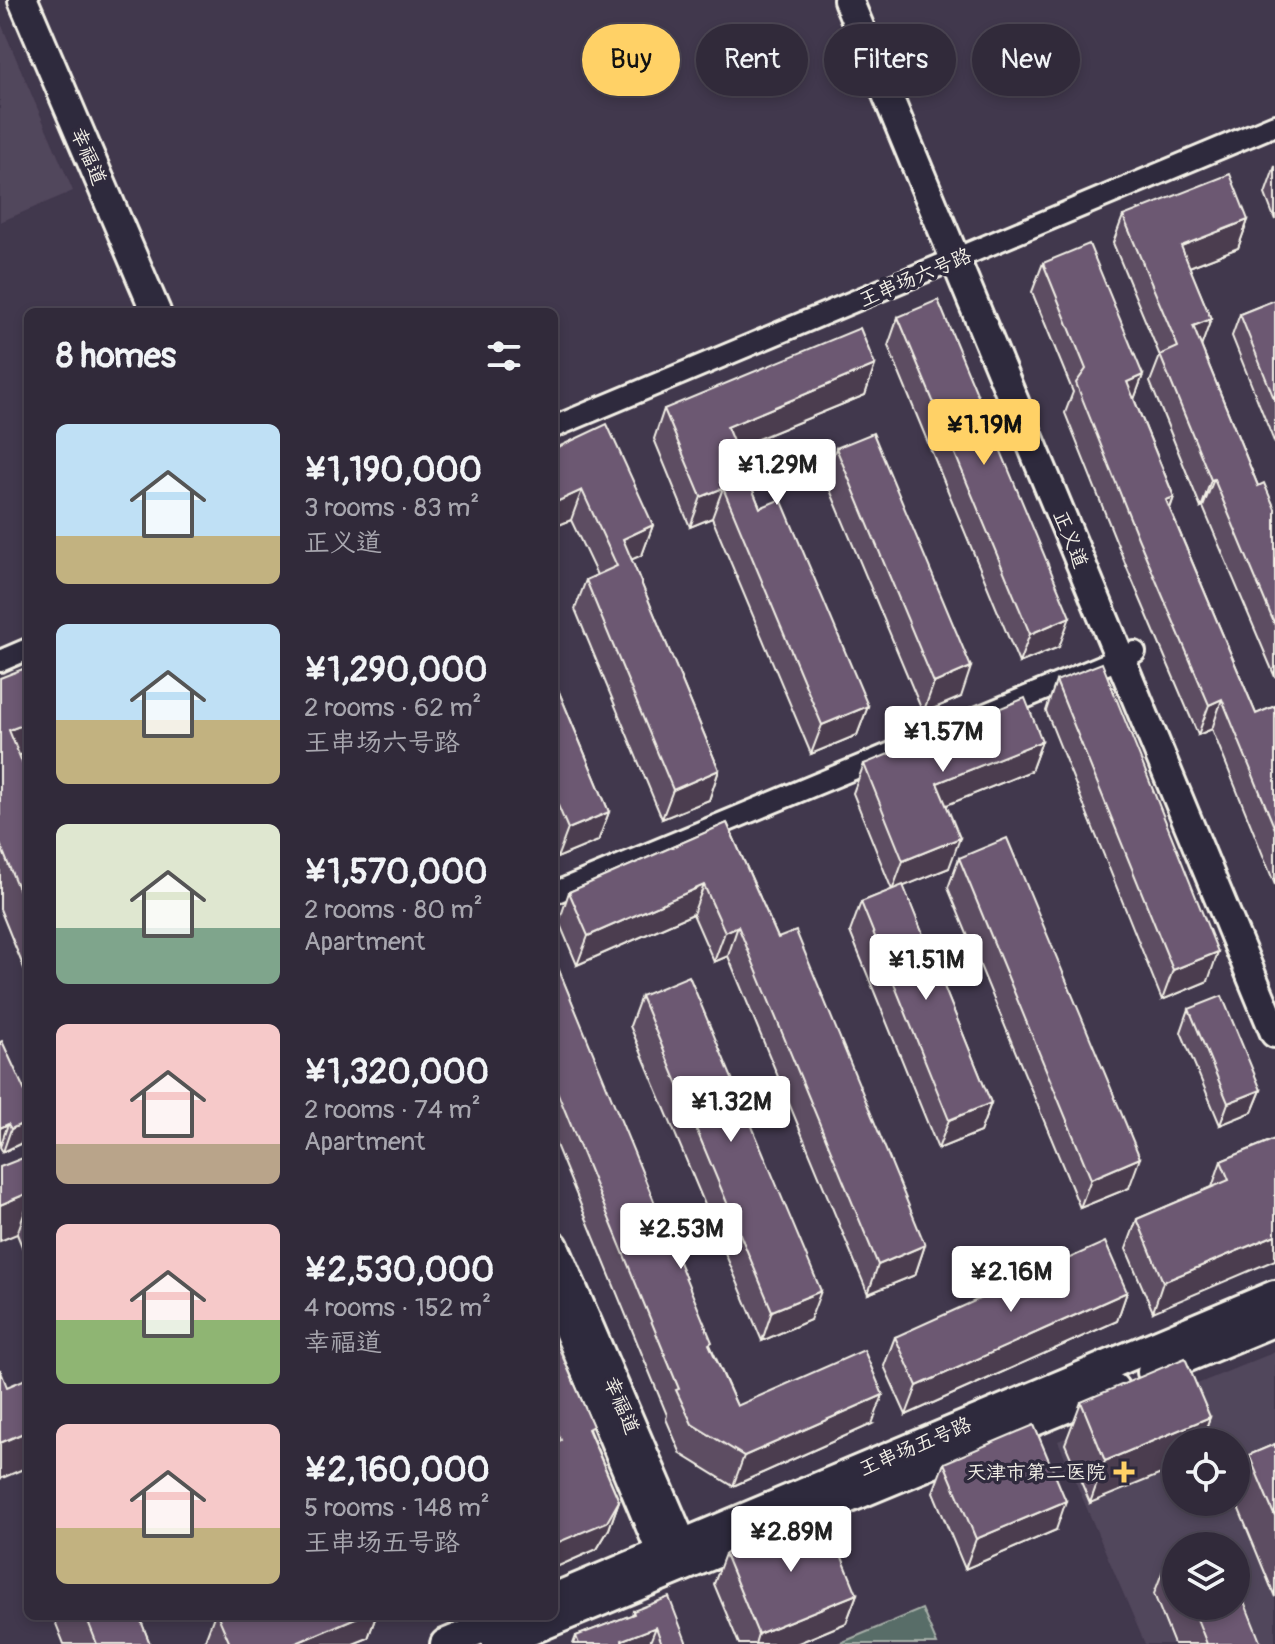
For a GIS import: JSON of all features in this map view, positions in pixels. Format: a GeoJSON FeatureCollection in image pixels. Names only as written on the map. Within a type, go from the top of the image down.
{"type":"FeatureCollection","features":[{"type":"Feature","properties":{"kind":"street","name":"幸福道"},"geometry":{"type":"LineString","coordinates":[[5,0],[136,308]]}},
{"type":"Feature","properties":{"kind":"street","name":"幸福道"},"geometry":{"type":"LineString","coordinates":[[23,0],[154,308]]}},
{"type":"Feature","properties":{"kind":"street","name":"正义道"},"geometry":{"type":"LineString","coordinates":[[848,0],[963,257],[1128,655],[1275,1033]]}},
{"type":"Feature","properties":{"kind":"street","name":"正义道"},"geometry":{"type":"LineString","coordinates":[[865,0],[963,257]]}},
{"type":"Feature","properties":{"kind":"street","name":"王串场六号路"},"geometry":{"type":"LineString","coordinates":[[558,425],[1275,125]]}},
{"type":"Feature","properties":{"kind":"street"},"geometry":{"type":"LineString","coordinates":[[0,661],[24,651]]}},
{"type":"Feature","properties":{"kind":"street","name":"正义道"},"geometry":{"type":"LineString","coordinates":[[1128,655],[1275,987]]}},
{"type":"Feature","properties":{"kind":"street"},"geometry":{"type":"LineString","coordinates":[[558,891],[1128,655]]}},
{"type":"Feature","properties":{"kind":"street","name":"幸福道"},"geometry":{"type":"LineString","coordinates":[[558,1256],[676,1559]]}},
{"type":"Feature","properties":{"kind":"street","name":"王串场五号路"},"geometry":{"type":"LineString","coordinates":[[558,1615],[676,1559],[1275,1295]]}},
{"type":"Feature","properties":{"kind":"street","name":"幸福道"},"geometry":{"type":"LineString","coordinates":[[558,1304],[676,1559]]}},
{"type":"Feature","properties":{"kind":"street","name":"王串场五号路"},"geometry":{"type":"LineString","coordinates":[[558,1597],[676,1559],[1275,1321]]}},
{"type":"Feature","properties":{"kind":"street"},"geometry":{"type":"LineString","coordinates":[[445,1644],[502,1620]]}},
{"type":"Feature","properties":{"kind":"street","name":"王串场五号路"},"geometry":{"type":"LineString","coordinates":[[497,1644],[548,1620]]}},
{"type":"Feature","properties":{"kind":"shaded area"},"geometry":{"type":"Polygon","coordinates":[[[0,21],[73,191],[0,222],[0,21]]]}},
{"type":"Feature","properties":{"kind":"shaded area","name":"天津市第二医院"},"geometry":{"type":"Polygon","coordinates":[[[1275,1352],[1275,1644],[1145,1644],[1058,1441],[1275,1352]]]}},
{"type":"Feature","properties":{"kind":"green space"},"geometry":{"type":"Polygon","coordinates":[[[922,1609],[937,1644],[838,1644],[922,1609]]]}},
{"type":"Feature","properties":{"kind":"building"},"geometry":{"type":"Polygon","coordinates":[[[1230,174],[1248,220],[1181,246],[1211,319],[1193,326],[1258,486],[1264,483],[1275,509],[1275,625],[1160,355],[1178,347],[1123,216],[1230,174]]]}},
{"type":"Feature","properties":{"kind":"building"},"geometry":{"type":"Polygon","coordinates":[[[1089,244],[1143,375],[1127,382],[1174,497],[1166,500],[1256,714],[1275,706],[1275,829],[1222,699],[1209,705],[1076,383],[1086,369],[1043,263],[1089,244]]]}},
{"type":"Feature","properties":{"kind":"building"},"geometry":{"type":"Polygon","coordinates":[[[938,300],[1070,617],[1030,634],[898,317],[938,300]]]}},
{"type":"Feature","properties":{"kind":"building"},"geometry":{"type":"Polygon","coordinates":[[[1275,300],[1275,401],[1240,314],[1275,300]]]}},
{"type":"Feature","properties":{"kind":"building"},"geometry":{"type":"Polygon","coordinates":[[[860,328],[875,365],[727,427],[760,508],[781,499],[868,706],[822,725],[723,488],[701,497],[664,409],[860,328]]]}},
{"type":"Feature","properties":{"kind":"building"},"geometry":{"type":"Polygon","coordinates":[[[607,424],[653,525],[623,539],[719,770],[673,790],[586,580],[617,566],[582,490],[558,501],[558,447],[607,424]]]}},
{"type":"Feature","properties":{"kind":"building"},"geometry":{"type":"Polygon","coordinates":[[[873,433],[971,667],[934,683],[836,448],[873,433]]]}},
{"type":"Feature","properties":{"kind":"building"},"geometry":{"type":"Polygon","coordinates":[[[1102,663],[1218,952],[1173,970],[1056,681],[1102,663]]]}},
{"type":"Feature","properties":{"kind":"building"},"geometry":{"type":"Polygon","coordinates":[[[24,669],[24,724],[9,730],[24,767],[24,903],[0,844],[0,678],[24,669]]]}},
{"type":"Feature","properties":{"kind":"building"},"geometry":{"type":"Polygon","coordinates":[[[558,690],[609,812],[568,829],[558,805],[558,690]]]}},
{"type":"Feature","properties":{"kind":"building"},"geometry":{"type":"Polygon","coordinates":[[[1025,698],[1042,741],[937,783],[960,838],[903,861],[864,764],[1025,698]]]}},
{"type":"Feature","properties":{"kind":"building"},"geometry":{"type":"Polygon","coordinates":[[[727,823],[778,938],[796,931],[925,1245],[878,1265],[738,926],[725,932],[704,885],[588,936],[569,892],[727,823]]]}},
{"type":"Feature","properties":{"kind":"building"},"geometry":{"type":"Polygon","coordinates":[[[1007,838],[1140,1158],[1091,1179],[959,858],[1007,838]]]}},
{"type":"Feature","properties":{"kind":"building"},"geometry":{"type":"Polygon","coordinates":[[[903,885],[991,1103],[949,1120],[861,902],[903,885]]]}},
{"type":"Feature","properties":{"kind":"building"},"geometry":{"type":"Polygon","coordinates":[[[558,968],[712,1342],[709,1344],[737,1406],[864,1350],[883,1395],[744,1456],[692,1424],[676,1390],[679,1389],[558,1094],[558,968]]]}},
{"type":"Feature","properties":{"kind":"building"},"geometry":{"type":"Polygon","coordinates":[[[689,976],[821,1291],[772,1311],[641,996],[689,976]]]}},
{"type":"Feature","properties":{"kind":"building"},"geometry":{"type":"Polygon","coordinates":[[[1222,996],[1261,1090],[1228,1103],[1189,1009],[1222,996]]]}},
{"type":"Feature","properties":{"kind":"building"},"geometry":{"type":"Polygon","coordinates":[[[0,1042],[24,1089],[24,1123],[11,1129],[8,1124],[0,1128],[0,1042]]]}},
{"type":"Feature","properties":{"kind":"building"},"geometry":{"type":"Polygon","coordinates":[[[1275,1139],[1275,1235],[1163,1282],[1137,1219],[1229,1180],[1221,1161],[1275,1139]]]}},
{"type":"Feature","properties":{"kind":"building"},"geometry":{"type":"Polygon","coordinates":[[[24,1158],[24,1195],[0,1205],[0,1167],[24,1158]]]}},
{"type":"Feature","properties":{"kind":"building"},"geometry":{"type":"Polygon","coordinates":[[[1105,1242],[1127,1292],[917,1386],[895,1337],[1105,1242]]]}},
{"type":"Feature","properties":{"kind":"building"},"geometry":{"type":"Polygon","coordinates":[[[558,1346],[593,1426],[588,1429],[619,1501],[607,1522],[558,1542],[558,1442],[561,1440],[558,1433],[558,1346]]]}},
{"type":"Feature","properties":{"kind":"building"},"geometry":{"type":"Polygon","coordinates":[[[1185,1358],[1210,1417],[1184,1428],[1162,1428],[1162,1437],[1105,1461],[1081,1402],[1185,1358]]]}},
{"type":"Feature","properties":{"kind":"building"},"geometry":{"type":"Polygon","coordinates":[[[0,1369],[7,1387],[24,1380],[24,1433],[0,1443],[0,1369]]]}},
{"type":"Feature","properties":{"kind":"building"},"geometry":{"type":"Polygon","coordinates":[[[1034,1425],[1066,1501],[976,1539],[944,1463],[1034,1425]]]}},
{"type":"Feature","properties":{"kind":"building"},"geometry":{"type":"Polygon","coordinates":[[[1275,1444],[1275,1517],[1250,1457],[1250,1455],[1275,1444]]]}},
{"type":"Feature","properties":{"kind":"building"},"geometry":{"type":"Polygon","coordinates":[[[824,1513],[857,1594],[758,1634],[725,1554],[824,1513]]]}},
{"type":"Feature","properties":{"kind":"building"},"geometry":{"type":"Polygon","coordinates":[[[669,1597],[687,1644],[662,1644],[656,1627],[622,1640],[623,1644],[579,1644],[576,1636],[669,1597]]]}},
{"type":"Feature","properties":{"kind":"building"},"geometry":{"type":"Polygon","coordinates":[[[1250,1616],[1261,1644],[1207,1644],[1198,1620],[1250,1620],[1250,1616]]]}},
{"type":"Feature","properties":{"kind":"building"},"geometry":{"type":"Polygon","coordinates":[[[88,1620],[141,1620],[150,1644],[97,1644],[88,1620]]]}},
{"type":"Feature","properties":{"kind":"building"},"geometry":{"type":"Polygon","coordinates":[[[220,1620],[351,1620],[294,1644],[230,1644],[220,1620]]]}},
{"type":"Feature","properties":{"kind":"place","name":"天津市第二医院"},"geometry":{"type":"Point","coordinates":[1124,1472]}}]}
